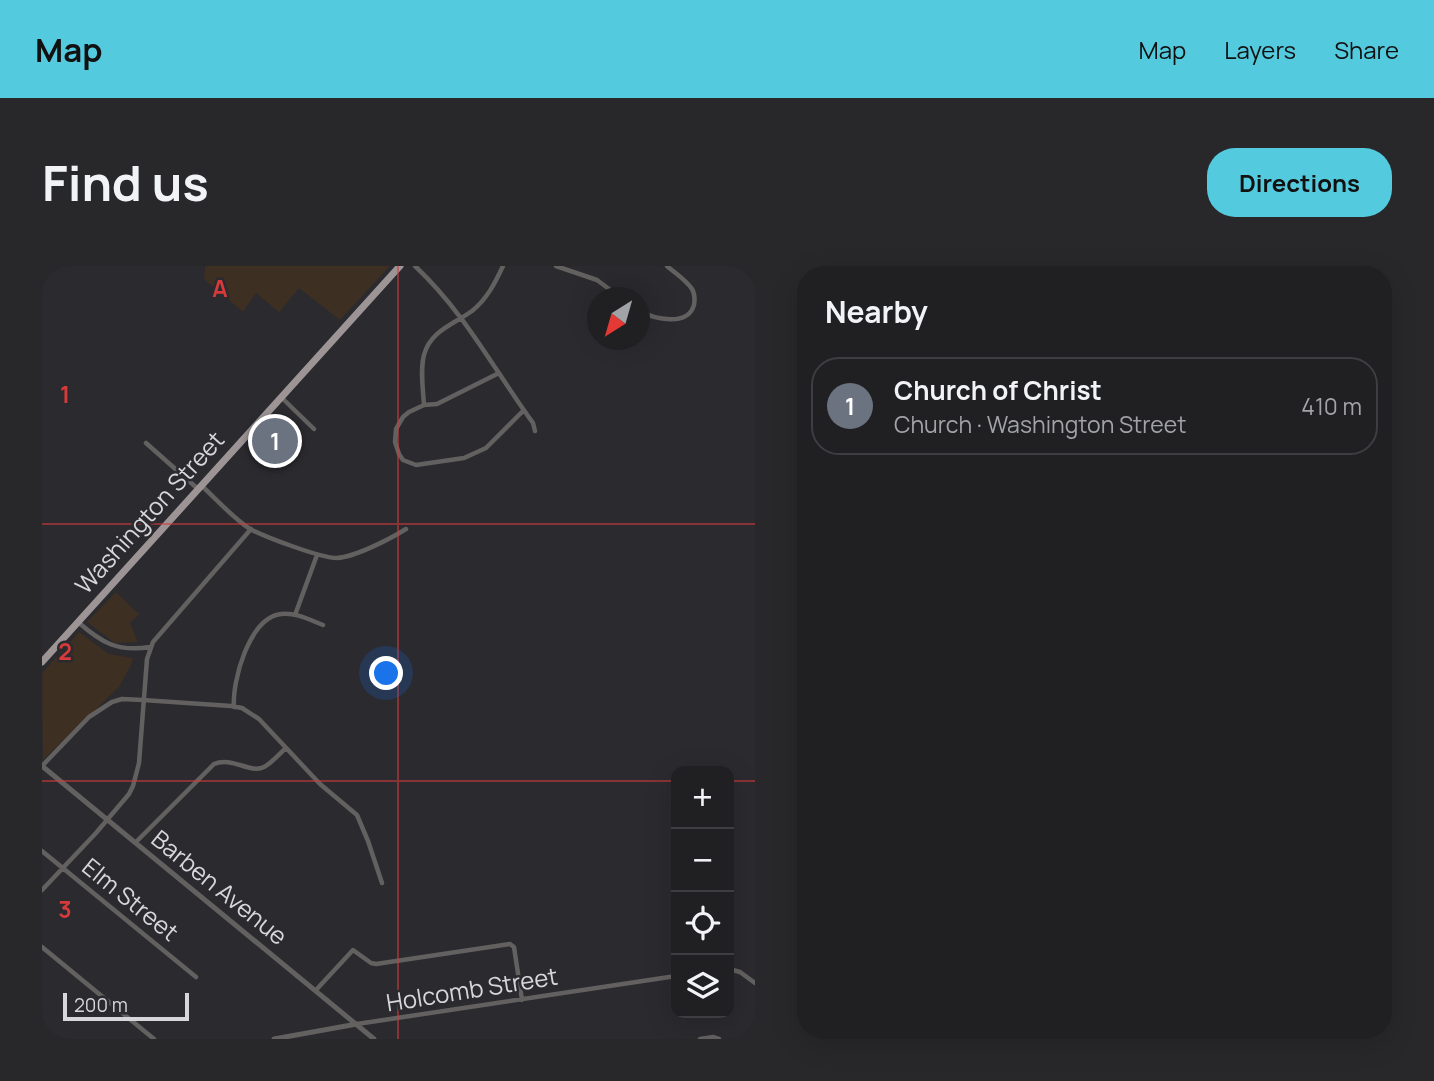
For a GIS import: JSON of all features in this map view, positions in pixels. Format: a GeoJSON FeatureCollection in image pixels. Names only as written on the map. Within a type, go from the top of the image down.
{"type":"FeatureCollection","features":[{"type":"Feature","properties":{"kind":"main road","name":"Washington Street"},"geometry":{"type":"LineString","coordinates":[[42,662],[400,266]]}},
{"type":"Feature","properties":{"kind":"street"},"geometry":{"type":"LineString","coordinates":[[415,266],[435,284],[462,317],[533,423],[535,431]]}},
{"type":"Feature","properties":{"kind":"street"},"geometry":{"type":"LineString","coordinates":[[424,405],[422,365],[426,347],[438,333],[472,310],[489,293],[503,266]]}},
{"type":"Feature","properties":{"kind":"street"},"geometry":{"type":"LineString","coordinates":[[556,266],[572,268],[606,287]]}},
{"type":"Feature","properties":{"kind":"street"},"geometry":{"type":"LineString","coordinates":[[650,316],[666,320],[676,319],[686,316],[692,310],[694,291],[667,266]]}},
{"type":"Feature","properties":{"kind":"street"},"geometry":{"type":"LineString","coordinates":[[499,373],[437,404],[424,405],[403,417],[395,436],[399,454],[404,460],[416,465],[464,458],[486,448],[524,410]]}},
{"type":"Feature","properties":{"kind":"street"},"geometry":{"type":"LineString","coordinates":[[281,397],[314,429]]}},
{"type":"Feature","properties":{"kind":"street"},"geometry":{"type":"LineString","coordinates":[[146,443],[251,529],[317,555],[334,558],[348,556],[406,529]]}},
{"type":"Feature","properties":{"kind":"street"},"geometry":{"type":"LineString","coordinates":[[42,890],[129,794],[139,763],[150,647],[251,529]]}},
{"type":"Feature","properties":{"kind":"street"},"geometry":{"type":"LineString","coordinates":[[295,615],[317,555]]}},
{"type":"Feature","properties":{"kind":"street"},"geometry":{"type":"LineString","coordinates":[[234,707],[236,685],[245,651],[268,619],[288,613],[323,625]]}},
{"type":"Feature","properties":{"kind":"street"},"geometry":{"type":"LineString","coordinates":[[78,622],[112,646],[125,649],[150,647]]}},
{"type":"Feature","properties":{"kind":"street"},"geometry":{"type":"LineString","coordinates":[[42,766],[76,728],[101,708],[122,699],[242,708],[259,719],[320,784],[357,816],[382,883]]}},
{"type":"Feature","properties":{"kind":"street"},"geometry":{"type":"LineString","coordinates":[[136,842],[214,764],[226,761],[260,769],[286,748]]}},
{"type":"Feature","properties":{"kind":"street","name":"Barben Avenue"},"geometry":{"type":"LineString","coordinates":[[42,766],[374,1039]]}},
{"type":"Feature","properties":{"kind":"street","name":"Elm Street"},"geometry":{"type":"LineString","coordinates":[[42,851],[196,977]]}},
{"type":"Feature","properties":{"kind":"street"},"geometry":{"type":"LineString","coordinates":[[316,990],[353,950],[376,964],[510,944],[514,947],[522,1000]]}},
{"type":"Feature","properties":{"kind":"street"},"geometry":{"type":"LineString","coordinates":[[42,947],[154,1039]]}},
{"type":"Feature","properties":{"kind":"street"},"geometry":{"type":"LineString","coordinates":[[734,970],[755,983]]}},
{"type":"Feature","properties":{"kind":"street","name":"Holcomb Street"},"geometry":{"type":"LineString","coordinates":[[274,1039],[671,977]]}},
{"type":"Feature","properties":{"kind":"street"},"geometry":{"type":"LineString","coordinates":[[700,1039],[719,1039]]}},
{"type":"Feature","properties":{"kind":"shaded area"},"geometry":{"type":"Polygon","coordinates":[[[205,266],[390,266],[340,320],[299,288],[279,312],[256,293],[243,312],[204,279],[205,266]]]}},
{"type":"Feature","properties":{"kind":"shaded area"},"geometry":{"type":"Polygon","coordinates":[[[116,592],[139,614],[130,623],[138,642],[115,643],[87,622],[116,592]]]}},
{"type":"Feature","properties":{"kind":"shaded area"},"geometry":{"type":"Polygon","coordinates":[[[79,632],[109,654],[133,658],[119,687],[43,760],[42,673],[79,632]]]}},
{"type":"Feature","properties":{"kind":"place","name":"Church of Christ"},"geometry":{"type":"Point","coordinates":[275,441]}}]}
